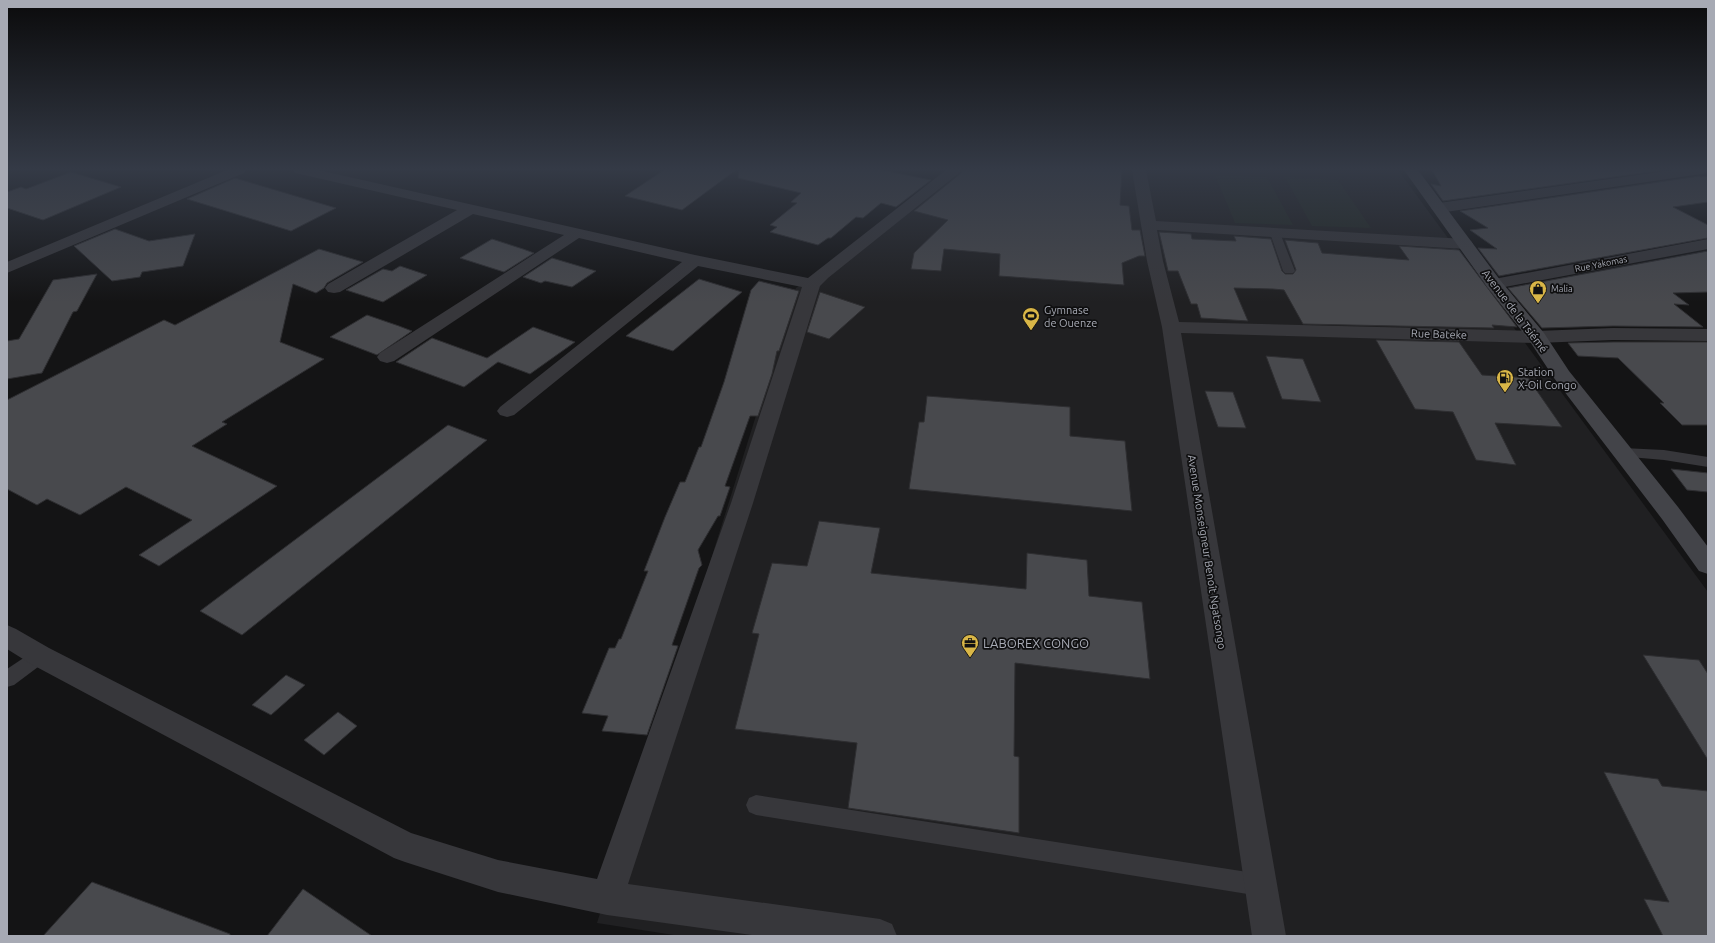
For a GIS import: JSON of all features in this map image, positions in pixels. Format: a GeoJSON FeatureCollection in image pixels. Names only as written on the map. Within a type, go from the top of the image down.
{"type":"FeatureCollection","features":[{"type":"Feature","properties":{"kind":"main road","name":"Avenue de la Tsiémé"},"geometry":{"type":"LineString","coordinates":[[1443,214],[1494,284],[1537,337],[1561,374],[1670,513],[1708,565]]}},
{"type":"Feature","properties":{"kind":"street"},"geometry":{"type":"LineString","coordinates":[[7,268],[135,214]]}},
{"type":"Feature","properties":{"kind":"street"},"geometry":{"type":"LineString","coordinates":[[334,288],[461,214]]}},
{"type":"Feature","properties":{"kind":"street"},"geometry":{"type":"LineString","coordinates":[[491,214],[695,260],[812,284]]}},
{"type":"Feature","properties":{"kind":"street"},"geometry":{"type":"LineString","coordinates":[[607,898],[742,503],[812,284],[822,274],[898,214]]}},
{"type":"Feature","properties":{"kind":"street","name":"Avenue Monseigneur Benoît Ngatsongo"},"geometry":{"type":"LineString","coordinates":[[1146,214],[1155,261],[1171,327],[1268,936]]}},
{"type":"Feature","properties":{"kind":"street"},"geometry":{"type":"LineString","coordinates":[[1148,225],[1465,244]]}},
{"type":"Feature","properties":{"kind":"street"},"geometry":{"type":"LineString","coordinates":[[387,357],[577,234]]}},
{"type":"Feature","properties":{"kind":"street","name":"Rue Yakomas"},"geometry":{"type":"LineString","coordinates":[[1494,284],[1708,244]]}},
{"type":"Feature","properties":{"kind":"street"},"geometry":{"type":"LineString","coordinates":[[507,411],[695,260]]}},
{"type":"Feature","properties":{"kind":"street","name":"Rue Bateke"},"geometry":{"type":"LineString","coordinates":[[1171,327],[1537,337],[1613,334],[1708,335]]}},
{"type":"Feature","properties":{"kind":"street"},"geometry":{"type":"LineString","coordinates":[[7,636],[40,656],[405,847],[498,876],[607,898],[880,936]]}},
{"type":"Feature","properties":{"kind":"lane"},"geometry":{"type":"LineString","coordinates":[[1274,233],[1289,271]]}},
{"type":"Feature","properties":{"kind":"lane"},"geometry":{"type":"LineString","coordinates":[[1622,453],[1664,455],[1708,462]]}},
{"type":"Feature","properties":{"kind":"lane"},"geometry":{"type":"LineString","coordinates":[[7,679],[40,656]]}},
{"type":"Feature","properties":{"kind":"lane"},"geometry":{"type":"LineString","coordinates":[[756,805],[1260,885]]}},
{"type":"Feature","properties":{"kind":"shaded area"},"geometry":{"type":"Polygon","coordinates":[[[893,214],[1430,214],[1708,592],[1708,936],[680,936],[597,923],[796,288],[893,214]]]}},
{"type":"Feature","properties":{"kind":"shaded area"},"geometry":{"type":"Polygon","coordinates":[[[1231,214],[1287,214],[1293,225],[1235,223],[1231,214]]]}},
{"type":"Feature","properties":{"kind":"shaded area"},"geometry":{"type":"Polygon","coordinates":[[[1305,214],[1361,214],[1371,228],[1312,226],[1305,214]]]}},
{"type":"Feature","properties":{"kind":"building"},"geometry":{"type":"Polygon","coordinates":[[[25,214],[57,214],[43,220],[25,214]]]}},
{"type":"Feature","properties":{"kind":"building"},"geometry":{"type":"Polygon","coordinates":[[[236,214],[324,214],[291,231],[236,214]]]}},
{"type":"Feature","properties":{"kind":"building"},"geometry":{"type":"Polygon","coordinates":[[[783,214],[868,214],[863,218],[856,217],[831,238],[828,238],[818,245],[770,232],[777,227],[770,225],[783,214]]]}},
{"type":"Feature","properties":{"kind":"building"},"geometry":{"type":"Polygon","coordinates":[[[925,214],[1130,214],[1132,230],[1140,230],[1145,256],[1139,256],[1122,263],[1124,285],[999,276],[1000,254],[944,249],[941,271],[911,269],[914,253],[948,220],[925,214]]]}},
{"type":"Feature","properties":{"kind":"building"},"geometry":{"type":"Polygon","coordinates":[[[1465,214],[1687,214],[1708,225],[1708,238],[1499,276],[1478,248],[1497,249],[1470,230],[1488,228],[1465,214]]]}},
{"type":"Feature","properties":{"kind":"building"},"geometry":{"type":"Polygon","coordinates":[[[115,229],[149,241],[195,234],[183,266],[142,272],[140,277],[112,281],[74,246],[115,229]]]}},
{"type":"Feature","properties":{"kind":"building"},"geometry":{"type":"Polygon","coordinates":[[[1159,232],[1191,234],[1192,239],[1236,241],[1234,236],[1271,239],[1282,271],[1285,274],[1293,274],[1296,270],[1285,240],[1318,243],[1322,253],[1409,260],[1399,246],[1459,250],[1517,327],[1492,325],[1494,328],[1303,324],[1284,290],[1273,289],[1234,288],[1248,321],[1201,318],[1197,304],[1191,304],[1178,271],[1168,271],[1159,232]]]}},
{"type":"Feature","properties":{"kind":"building"},"geometry":{"type":"Polygon","coordinates":[[[492,239],[534,253],[504,272],[460,258],[492,239]]]}},
{"type":"Feature","properties":{"kind":"building"},"geometry":{"type":"Polygon","coordinates":[[[319,249],[363,262],[327,283],[324,288],[316,293],[293,284],[280,342],[324,359],[222,422],[227,424],[192,446],[277,486],[159,566],[139,555],[192,520],[126,487],[80,515],[47,499],[37,505],[7,489],[7,400],[164,320],[175,325],[319,249]]]}},
{"type":"Feature","properties":{"kind":"building"},"geometry":{"type":"Polygon","coordinates":[[[1708,251],[1708,292],[1673,293],[1689,305],[1674,304],[1703,327],[1613,326],[1542,328],[1508,288],[1708,251]]]}},
{"type":"Feature","properties":{"kind":"building"},"geometry":{"type":"Polygon","coordinates":[[[552,258],[596,271],[572,287],[545,281],[541,283],[523,277],[552,258]]]}},
{"type":"Feature","properties":{"kind":"building"},"geometry":{"type":"Polygon","coordinates":[[[400,266],[427,275],[383,302],[346,290],[383,269],[392,271],[400,266]]]}},
{"type":"Feature","properties":{"kind":"building"},"geometry":{"type":"Polygon","coordinates":[[[97,274],[77,311],[73,312],[42,373],[7,379],[7,341],[19,339],[53,280],[97,274]]]}},
{"type":"Feature","properties":{"kind":"building"},"geometry":{"type":"Polygon","coordinates":[[[699,279],[742,292],[673,351],[626,336],[699,279]]]}},
{"type":"Feature","properties":{"kind":"building"},"geometry":{"type":"Polygon","coordinates":[[[759,281],[799,291],[779,351],[777,351],[772,374],[758,416],[750,416],[725,486],[730,487],[720,516],[718,516],[698,550],[702,565],[699,568],[672,645],[678,646],[647,735],[602,731],[608,716],[582,713],[609,648],[615,648],[619,639],[621,639],[648,571],[644,571],[665,517],[680,482],[685,482],[699,447],[701,447],[724,382],[751,290],[759,281]]]}},
{"type":"Feature","properties":{"kind":"building"},"geometry":{"type":"Polygon","coordinates":[[[820,292],[865,307],[829,339],[807,332],[820,292]]]}},
{"type":"Feature","properties":{"kind":"building"},"geometry":{"type":"Polygon","coordinates":[[[367,315],[412,331],[377,355],[330,337],[367,315]]]}},
{"type":"Feature","properties":{"kind":"building"},"geometry":{"type":"Polygon","coordinates":[[[533,327],[575,342],[530,374],[498,362],[464,387],[396,362],[432,338],[487,358],[533,327]]]}},
{"type":"Feature","properties":{"kind":"building"},"geometry":{"type":"Polygon","coordinates":[[[1376,340],[1459,342],[1482,375],[1528,378],[1562,427],[1495,423],[1516,465],[1476,460],[1453,412],[1415,409],[1376,340]]]}},
{"type":"Feature","properties":{"kind":"building"},"geometry":{"type":"Polygon","coordinates":[[[1708,342],[1708,425],[1682,425],[1660,403],[1664,403],[1618,358],[1578,356],[1568,343],[1708,342]]]}},
{"type":"Feature","properties":{"kind":"building"},"geometry":{"type":"Polygon","coordinates":[[[1266,356],[1303,359],[1321,402],[1282,399],[1266,356]]]}},
{"type":"Feature","properties":{"kind":"building"},"geometry":{"type":"Polygon","coordinates":[[[1205,391],[1233,392],[1246,428],[1218,427],[1205,391]]]}},
{"type":"Feature","properties":{"kind":"building"},"geometry":{"type":"Polygon","coordinates":[[[927,396],[1070,407],[1070,436],[1125,441],[1132,511],[909,489],[919,422],[924,422],[927,396]]]}},
{"type":"Feature","properties":{"kind":"building"},"geometry":{"type":"Polygon","coordinates":[[[448,425],[487,440],[242,635],[200,611],[448,425]]]}},
{"type":"Feature","properties":{"kind":"building"},"geometry":{"type":"Polygon","coordinates":[[[1671,469],[1708,473],[1708,492],[1687,490],[1671,469]]]}},
{"type":"Feature","properties":{"kind":"building"},"geometry":{"type":"Polygon","coordinates":[[[819,521],[880,528],[871,573],[1026,589],[1027,553],[1087,560],[1089,596],[1142,602],[1150,679],[1015,663],[1014,756],[1019,757],[1019,833],[848,808],[857,743],[735,729],[759,634],[752,633],[772,563],[807,566],[819,521]]]}},
{"type":"Feature","properties":{"kind":"building"},"geometry":{"type":"Polygon","coordinates":[[[1643,655],[1699,660],[1708,674],[1708,760],[1643,655]]]}},
{"type":"Feature","properties":{"kind":"building"},"geometry":{"type":"Polygon","coordinates":[[[286,675],[305,685],[271,715],[252,705],[286,675]]]}},
{"type":"Feature","properties":{"kind":"building"},"geometry":{"type":"Polygon","coordinates":[[[338,712],[357,726],[324,755],[304,740],[338,712]]]}},
{"type":"Feature","properties":{"kind":"building"},"geometry":{"type":"Polygon","coordinates":[[[1604,772],[1658,779],[1662,786],[1708,791],[1708,936],[1663,936],[1644,899],[1669,902],[1604,772]]]}},
{"type":"Feature","properties":{"kind":"building"},"geometry":{"type":"Polygon","coordinates":[[[92,882],[230,934],[230,936],[43,936],[92,882]]]}},
{"type":"Feature","properties":{"kind":"building"},"geometry":{"type":"Polygon","coordinates":[[[303,889],[372,936],[267,936],[303,889]]]}},
{"type":"Feature","properties":{"kind":"place","name":"Malia"},"geometry":{"type":"Point","coordinates":[1538,304]}},
{"type":"Feature","properties":{"kind":"place","name":"Gymnase de Ouenze"},"geometry":{"type":"Point","coordinates":[1031,331]}},
{"type":"Feature","properties":{"kind":"place","name":"Station X-Oil Congo"},"geometry":{"type":"Point","coordinates":[1505,393]}},
{"type":"Feature","properties":{"kind":"place","name":"LABOREX CONGO"},"geometry":{"type":"Point","coordinates":[970,658]}}]}
